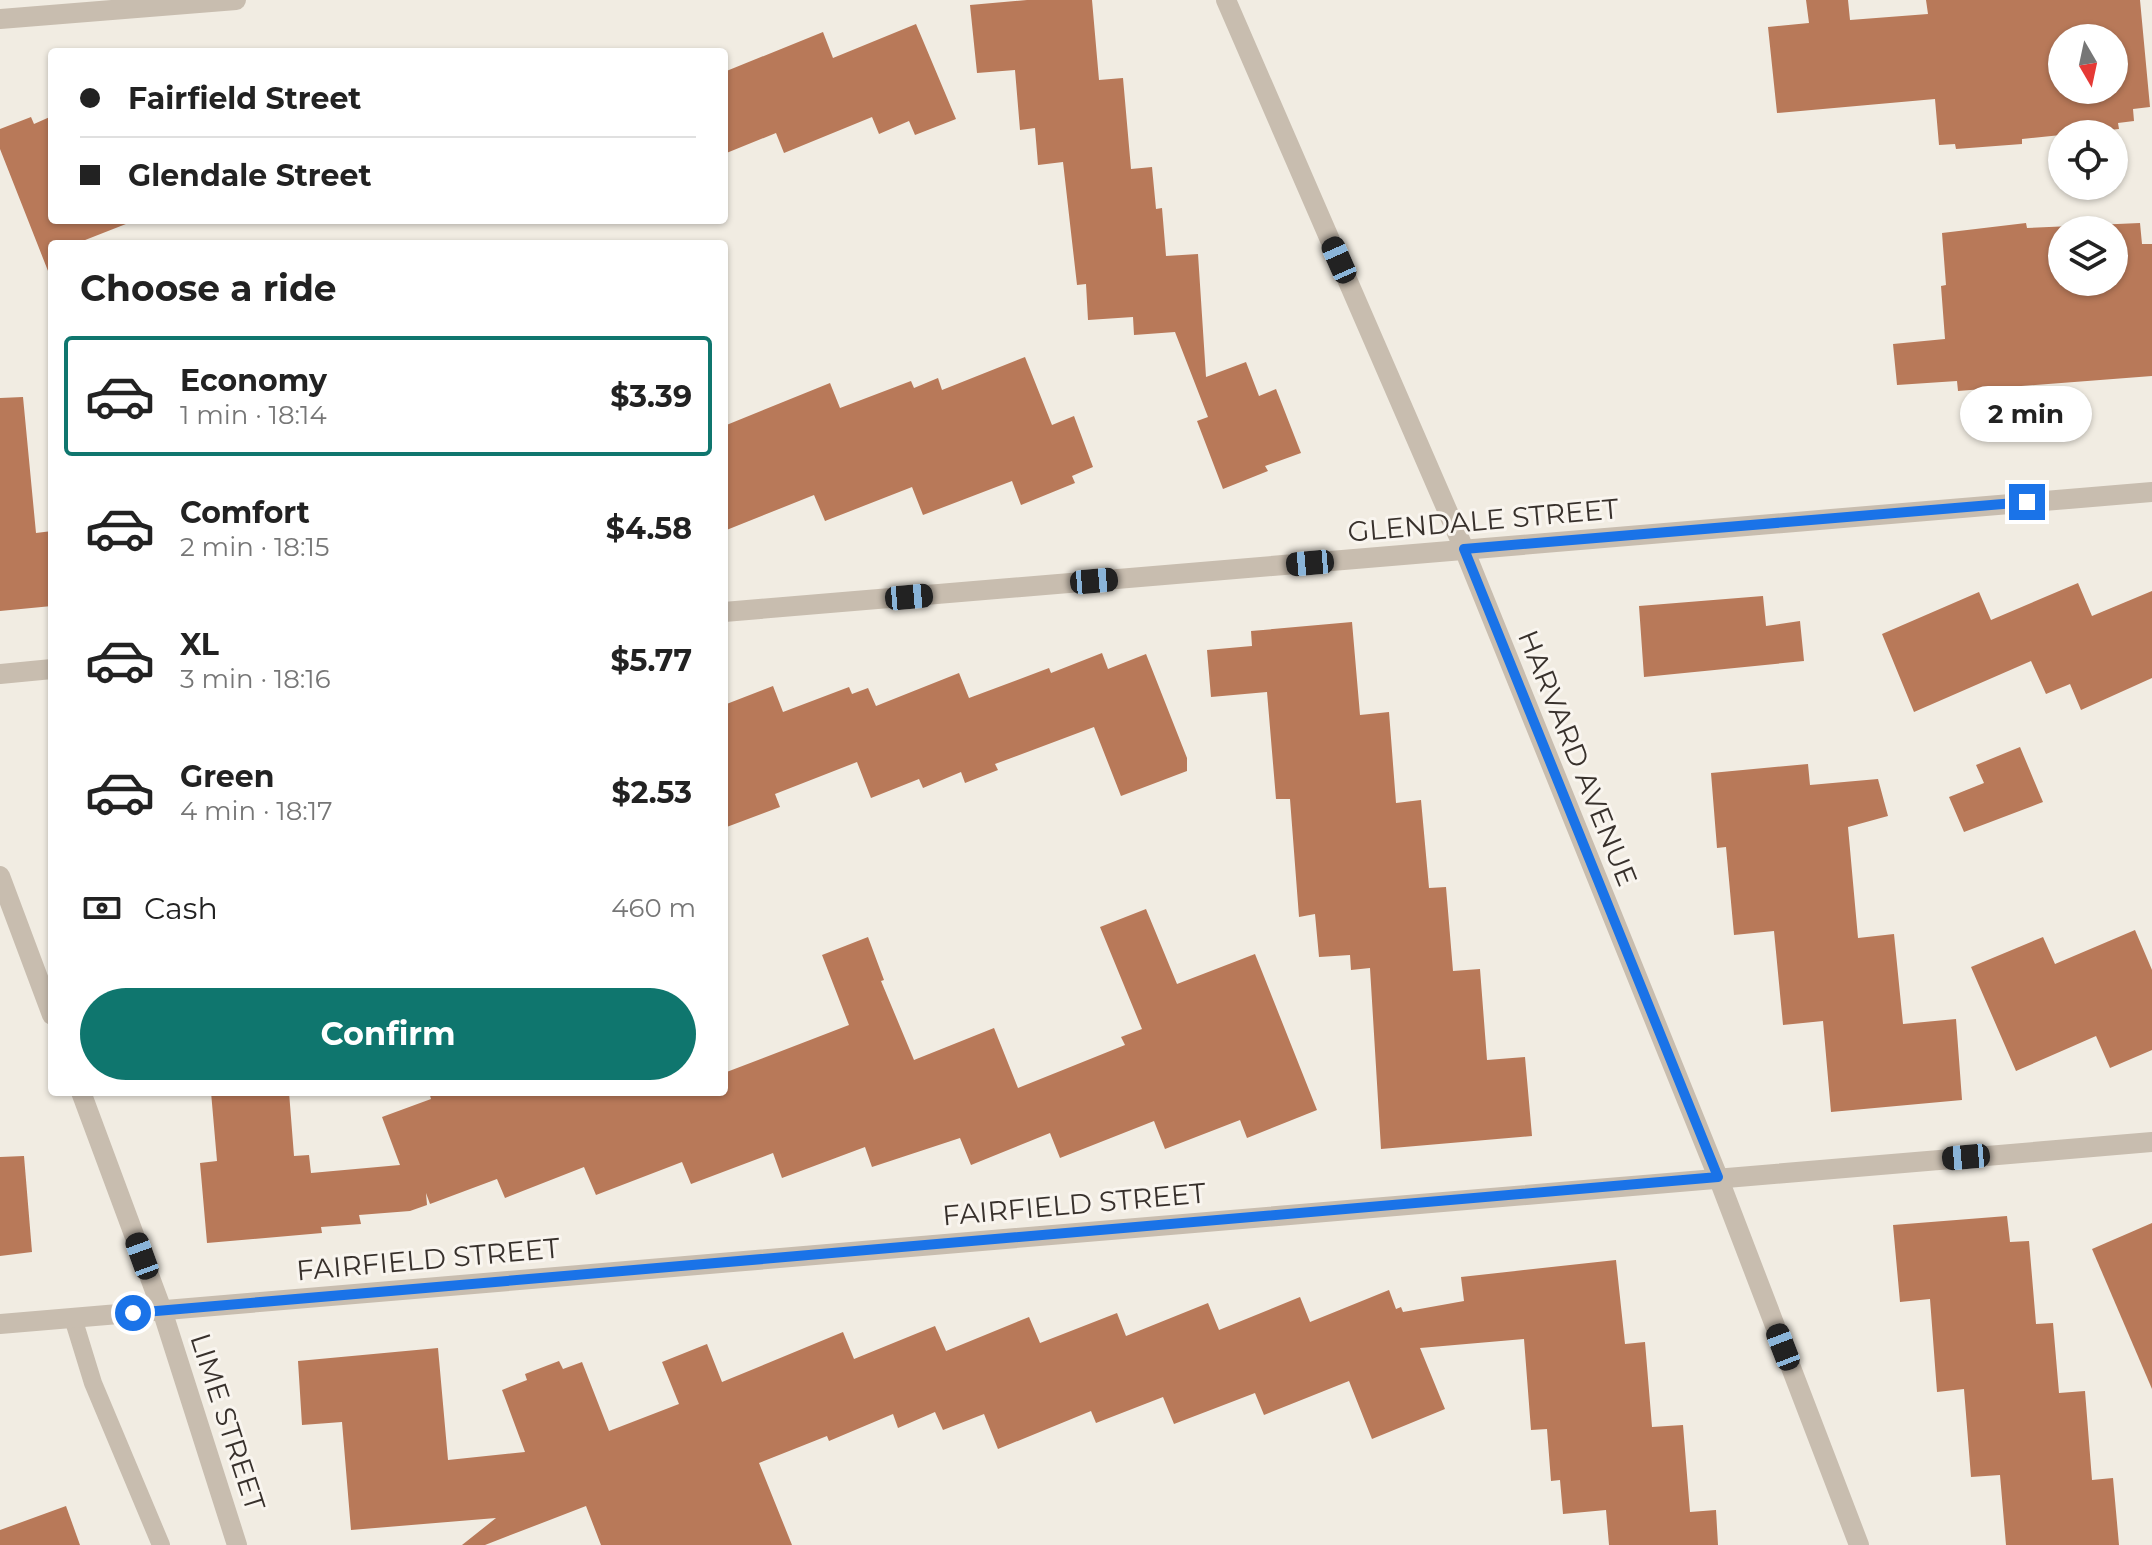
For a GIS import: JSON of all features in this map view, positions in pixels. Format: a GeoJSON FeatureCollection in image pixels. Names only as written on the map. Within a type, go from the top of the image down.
{"type":"FeatureCollection","features":[{"type":"Feature","properties":{"kind":"street"},"geometry":{"type":"LineString","coordinates":[[0,19],[236,0]]}},
{"type":"Feature","properties":{"kind":"street","name":"HARVARD AVENUE"},"geometry":{"type":"LineString","coordinates":[[1226,0],[1464,549],[1718,1177],[1859,1545]]}},
{"type":"Feature","properties":{"kind":"street","name":"GLENDALE STREET"},"geometry":{"type":"LineString","coordinates":[[728,612],[2152,492]]}},
{"type":"Feature","properties":{"kind":"street"},"geometry":{"type":"LineString","coordinates":[[0,674],[48,669]]}},
{"type":"Feature","properties":{"kind":"street"},"geometry":{"type":"LineString","coordinates":[[0,876],[48,1004]]}},
{"type":"Feature","properties":{"kind":"street","name":"LIME STREET"},"geometry":{"type":"LineString","coordinates":[[82,1096],[162,1310],[237,1545]]}},
{"type":"Feature","properties":{"kind":"street","name":"FAIRFIELD STREET"},"geometry":{"type":"LineString","coordinates":[[0,1324],[2152,1142]]}},
{"type":"Feature","properties":{"kind":"lane"},"geometry":{"type":"LineString","coordinates":[[73,1318],[93,1383],[161,1545]]}},
{"type":"Feature","properties":{"kind":"building"},"geometry":{"type":"Polygon","coordinates":[[[1027,0],[1092,0],[1099,80],[1123,78],[1131,169],[1152,167],[1156,209],[1162,208],[1166,256],[1198,254],[1206,377],[1246,362],[1259,396],[1276,389],[1301,453],[1265,466],[1268,471],[1223,489],[1197,421],[1208,417],[1175,332],[1134,335],[1133,317],[1088,320],[1086,284],[1077,285],[1063,162],[1038,165],[1035,128],[1020,130],[1015,70],[977,73],[970,5],[1027,0]]]}},
{"type":"Feature","properties":{"kind":"building"},"geometry":{"type":"Polygon","coordinates":[[[1806,0],[1848,0],[1850,20],[1928,14],[1926,0],[2140,0],[2150,107],[2133,109],[2134,121],[2048,120],[2048,136],[2022,139],[2022,144],[1956,149],[1955,144],[1939,145],[1935,99],[1777,113],[1768,27],[1809,23],[1806,0]]]}},
{"type":"Feature","properties":{"kind":"building"},"geometry":{"type":"Polygon","coordinates":[[[916,24],[956,119],[915,135],[909,121],[879,134],[872,117],[784,153],[776,133],[728,152],[728,70],[823,32],[833,58],[916,24]]]}},
{"type":"Feature","properties":{"kind":"building"},"geometry":{"type":"Polygon","coordinates":[[[31,117],[34,124],[48,118],[48,224],[126,224],[85,240],[48,240],[48,271],[0,149],[0,129],[31,117]]]}},
{"type":"Feature","properties":{"kind":"building"},"geometry":{"type":"Polygon","coordinates":[[[2026,223],[2027,228],[2048,227],[2048,296],[2128,296],[2128,224],[2140,223],[2142,244],[2152,244],[2152,376],[1958,391],[1957,381],[1897,385],[1893,344],[1945,339],[1941,286],[1946,285],[1942,233],[2026,223]]]}},
{"type":"Feature","properties":{"kind":"building"},"geometry":{"type":"Polygon","coordinates":[[[1025,357],[1052,425],[1074,416],[1093,467],[1072,476],[1075,483],[1021,505],[1012,481],[923,515],[912,487],[825,521],[814,495],[728,529],[728,424],[830,383],[840,408],[911,381],[914,388],[938,378],[942,390],[1025,357]]]}},
{"type":"Feature","properties":{"kind":"building"},"geometry":{"type":"Polygon","coordinates":[[[23,397],[36,533],[48,532],[48,606],[0,611],[0,398],[23,397]]]}},
{"type":"Feature","properties":{"kind":"building"},"geometry":{"type":"Polygon","coordinates":[[[2078,583],[2092,616],[2152,591],[2152,678],[2081,710],[2070,684],[2046,694],[2031,661],[1914,712],[1882,634],[1979,592],[1991,620],[2078,583]]]}},
{"type":"Feature","properties":{"kind":"building"},"geometry":{"type":"Polygon","coordinates":[[[1763,596],[1766,626],[1800,621],[1804,661],[1644,677],[1639,606],[1763,596]]]}},
{"type":"Feature","properties":{"kind":"building"},"geometry":{"type":"Polygon","coordinates":[[[1352,622],[1360,715],[1389,712],[1396,803],[1421,800],[1429,888],[1446,887],[1453,971],[1480,969],[1487,1060],[1525,1057],[1532,1136],[1381,1149],[1370,968],[1351,970],[1350,955],[1319,957],[1315,914],[1299,917],[1290,799],[1276,799],[1267,692],[1211,697],[1207,650],[1252,646],[1251,631],[1352,622]]]}},
{"type":"Feature","properties":{"kind":"building"},"geometry":{"type":"Polygon","coordinates":[[[1102,653],[1108,669],[1146,654],[1187,758],[1187,771],[1121,796],[1094,727],[995,764],[998,770],[965,783],[961,772],[923,788],[919,779],[871,798],[857,762],[775,794],[780,807],[728,826],[728,703],[773,686],[783,712],[849,687],[852,694],[868,688],[876,706],[959,673],[969,698],[1049,668],[1051,673],[1102,653]]]}},
{"type":"Feature","properties":{"kind":"building"},"geometry":{"type":"Polygon","coordinates":[[[2020,747],[2043,802],[1964,832],[1949,797],[1984,783],[1976,765],[2020,747]]]}},
{"type":"Feature","properties":{"kind":"building"},"geometry":{"type":"Polygon","coordinates":[[[1808,764],[1810,785],[1878,779],[1888,816],[1848,827],[1858,938],[1894,934],[1903,1024],[1956,1019],[1962,1100],[1831,1112],[1823,1021],[1783,1025],[1774,931],[1734,935],[1726,847],[1717,848],[1711,773],[1808,764]]]}},
{"type":"Feature","properties":{"kind":"building"},"geometry":{"type":"Polygon","coordinates":[[[1146,909],[1177,984],[1255,954],[1317,1110],[1247,1138],[1240,1120],[1165,1149],[1154,1121],[1060,1158],[1050,1133],[971,1165],[960,1138],[872,1167],[865,1147],[782,1178],[773,1153],[691,1184],[682,1162],[596,1195],[584,1167],[505,1198],[497,1179],[430,1204],[426,1193],[427,1205],[410,1211],[359,1215],[361,1224],[321,1227],[322,1233],[207,1243],[200,1163],[217,1161],[211,1096],[289,1096],[294,1156],[309,1155],[311,1173],[400,1165],[382,1117],[431,1099],[430,1096],[728,1096],[728,1071],[849,1025],[822,955],[868,937],[884,980],[881,981],[914,1060],[994,1028],[1018,1088],[1125,1045],[1121,1037],[1142,1029],[1100,927],[1146,909]]]}},
{"type":"Feature","properties":{"kind":"building"},"geometry":{"type":"Polygon","coordinates":[[[2135,930],[2152,970],[2152,1050],[2110,1068],[2096,1036],[2016,1071],[1971,967],[2043,937],[2055,964],[2135,930]]]}},
{"type":"Feature","properties":{"kind":"building"},"geometry":{"type":"Polygon","coordinates":[[[24,1156],[32,1252],[0,1256],[0,1157],[24,1156]]]}},
{"type":"Feature","properties":{"kind":"building"},"geometry":{"type":"Polygon","coordinates":[[[2007,1216],[2010,1242],[2029,1241],[2036,1324],[2053,1323],[2059,1393],[2085,1391],[2092,1480],[2113,1478],[2119,1545],[2006,1545],[2000,1475],[1971,1477],[1964,1389],[1937,1392],[1930,1299],[1900,1302],[1893,1225],[2007,1216]]]}},
{"type":"Feature","properties":{"kind":"building"},"geometry":{"type":"Polygon","coordinates":[[[2152,1223],[2152,1389],[2092,1249],[2152,1223]]]}},
{"type":"Feature","properties":{"kind":"building"},"geometry":{"type":"Polygon","coordinates":[[[1616,1260],[1625,1344],[1645,1342],[1652,1427],[1683,1425],[1690,1512],[1716,1510],[1718,1545],[1609,1545],[1606,1510],[1563,1514],[1560,1480],[1551,1481],[1547,1429],[1531,1430],[1524,1339],[1420,1348],[1445,1409],[1372,1439],[1349,1381],[1264,1415],[1255,1393],[1174,1424],[1163,1397],[1096,1423],[1091,1411],[998,1449],[984,1414],[943,1430],[935,1412],[898,1428],[893,1414],[829,1441],[827,1436],[759,1463],[792,1545],[601,1545],[586,1506],[485,1545],[462,1545],[496,1518],[351,1530],[342,1422],[302,1425],[298,1361],[438,1348],[448,1460],[525,1452],[502,1390],[527,1380],[525,1374],[559,1361],[563,1369],[582,1362],[609,1431],[679,1404],[662,1362],[707,1344],[722,1382],[843,1332],[854,1359],[935,1326],[946,1351],[1029,1317],[1040,1343],[1117,1313],[1126,1336],[1208,1303],[1219,1330],[1300,1297],[1310,1322],[1389,1290],[1396,1309],[1401,1307],[1403,1312],[1464,1301],[1461,1277],[1616,1260]]]}},
{"type":"Feature","properties":{"kind":"building"},"geometry":{"type":"Polygon","coordinates":[[[66,1506],[80,1545],[0,1545],[0,1530],[66,1506]]]}},
{"type":"Feature","properties":{"kind":"route"},"geometry":{"type":"LineString","coordinates":[[133,1313],[1718,1177],[1464,549],[2027,502]]}}]}
